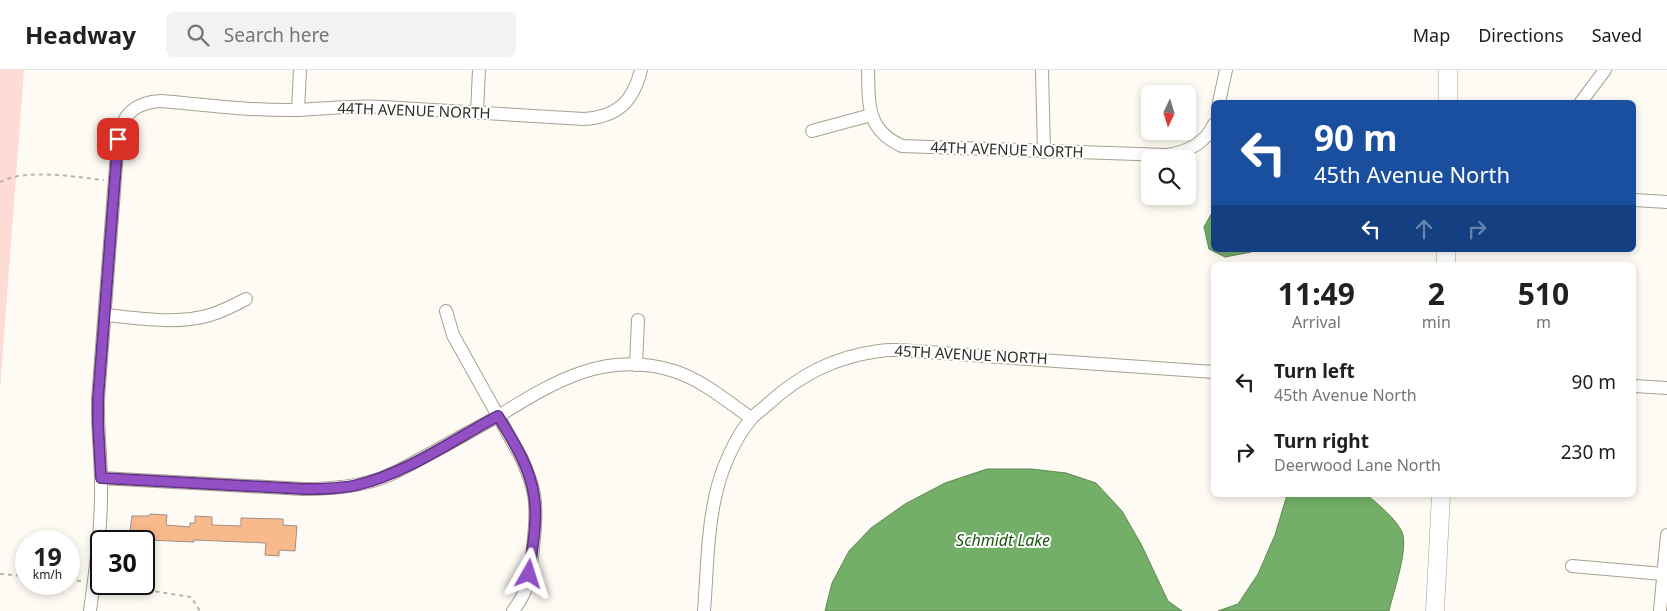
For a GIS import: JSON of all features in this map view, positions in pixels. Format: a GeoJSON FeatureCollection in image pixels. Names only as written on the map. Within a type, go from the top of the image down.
{"type":"FeatureCollection","features":[{"type":"Feature","properties":{"kind":"street"},"geometry":{"type":"LineString","coordinates":[[298,110],[300,70]]}},
{"type":"Feature","properties":{"kind":"street"},"geometry":{"type":"LineString","coordinates":[[477,113],[479,70]]}},
{"type":"Feature","properties":{"kind":"street","name":"44TH AVENUE NORTH"},"geometry":{"type":"LineString","coordinates":[[90,611],[100,515],[101,478],[98,399],[118,139],[124,119],[132,111],[140,105],[149,102],[161,102],[298,110],[361,106],[584,120],[612,113],[624,105],[633,93],[641,70]]}},
{"type":"Feature","properties":{"kind":"street","name":"44TH AVENUE NORTH"},"geometry":{"type":"LineString","coordinates":[[868,70],[871,115],[880,131],[890,140],[902,146],[1167,156],[1189,150],[1207,136],[1211,129]]}},
{"type":"Feature","properties":{"kind":"street"},"geometry":{"type":"LineString","coordinates":[[1042,70],[1044,152]]}},
{"type":"Feature","properties":{"kind":"street"},"geometry":{"type":"LineString","coordinates":[[1219,100],[1226,70]]}},
{"type":"Feature","properties":{"kind":"street"},"geometry":{"type":"LineString","coordinates":[[1448,70],[1448,100]]}},
{"type":"Feature","properties":{"kind":"street"},"geometry":{"type":"LineString","coordinates":[[1582,100],[1605,70]]}},
{"type":"Feature","properties":{"kind":"street"},"geometry":{"type":"LineString","coordinates":[[812,132],[871,115]]}},
{"type":"Feature","properties":{"kind":"street"},"geometry":{"type":"LineString","coordinates":[[1636,200],[1667,202]]}},
{"type":"Feature","properties":{"kind":"street"},"geometry":{"type":"LineString","coordinates":[[105,316],[190,320],[210,316],[246,299]]}},
{"type":"Feature","properties":{"kind":"street"},"geometry":{"type":"LineString","coordinates":[[446,311],[453,335],[522,459],[530,476],[535,497],[536,516],[529,574],[526,589],[513,611]]}},
{"type":"Feature","properties":{"kind":"street"},"geometry":{"type":"LineString","coordinates":[[636,365],[638,320]]}},
{"type":"Feature","properties":{"kind":"street","name":"45TH AVENUE NORTH"},"geometry":{"type":"LineString","coordinates":[[751,418],[798,380],[823,366],[852,356],[881,350],[913,350],[1211,372]]}},
{"type":"Feature","properties":{"kind":"street"},"geometry":{"type":"LineString","coordinates":[[101,478],[304,489],[330,489],[357,485],[382,478],[400,470],[498,416],[529,396],[575,373],[621,364],[674,371],[698,382],[751,418],[735,445],[722,473],[715,498],[704,611]]}},
{"type":"Feature","properties":{"kind":"street"},"geometry":{"type":"LineString","coordinates":[[1636,386],[1667,388]]}},
{"type":"Feature","properties":{"kind":"street"},"geometry":{"type":"LineString","coordinates":[[1435,611],[1441,497]]}},
{"type":"Feature","properties":{"kind":"street"},"geometry":{"type":"LineString","coordinates":[[1660,611],[1667,536]]}},
{"type":"Feature","properties":{"kind":"street"},"geometry":{"type":"LineString","coordinates":[[1572,566],[1663,574]]}},
{"type":"Feature","properties":{"kind":"path"},"geometry":{"type":"LineString","coordinates":[[0,182],[10,177],[36,175],[115,180]]}},
{"type":"Feature","properties":{"kind":"path"},"geometry":{"type":"LineString","coordinates":[[0,574],[15,575]]}},
{"type":"Feature","properties":{"kind":"path"},"geometry":{"type":"LineString","coordinates":[[155,591],[192,597],[200,611]]}},
{"type":"Feature","properties":{"kind":"shaded area"},"geometry":{"type":"Polygon","coordinates":[[[0,70],[24,70],[0,389],[0,70]]]}},
{"type":"Feature","properties":{"kind":"water"},"geometry":{"type":"Polygon","coordinates":[[[1211,214],[1211,250],[1209,249],[1204,227],[1211,214]]]}},
{"type":"Feature","properties":{"kind":"water"},"geometry":{"type":"Polygon","coordinates":[[[1215,252],[1251,252],[1225,257],[1215,252]]]}},
{"type":"Feature","properties":{"kind":"water","name":"Schmidt Lake"},"geometry":{"type":"Polygon","coordinates":[[[987,469],[1031,469],[1066,473],[1096,483],[1122,511],[1141,544],[1168,601],[1182,611],[825,611],[832,583],[849,551],[871,528],[905,504],[945,483],[987,469]]]}},
{"type":"Feature","properties":{"kind":"water"},"geometry":{"type":"Polygon","coordinates":[[[1286,497],[1369,497],[1391,517],[1402,532],[1404,539],[1400,571],[1389,611],[1218,611],[1238,604],[1258,574],[1275,535],[1286,497]]]}},
{"type":"Feature","properties":{"kind":"building"},"geometry":{"type":"Polygon","coordinates":[[[150,514],[167,515],[166,525],[190,527],[190,523],[195,523],[195,516],[212,517],[212,525],[241,526],[241,518],[283,519],[283,525],[297,526],[295,551],[279,550],[279,556],[265,555],[266,543],[155,540],[155,530],[130,530],[132,516],[149,516],[150,514]]]}},
{"type":"Feature","properties":{"kind":"route"},"geometry":{"type":"LineString","coordinates":[[118,139],[98,399],[101,478],[304,489],[330,489],[357,485],[382,478],[400,470],[498,416],[530,476],[535,497],[536,516],[529,574]]}}]}
